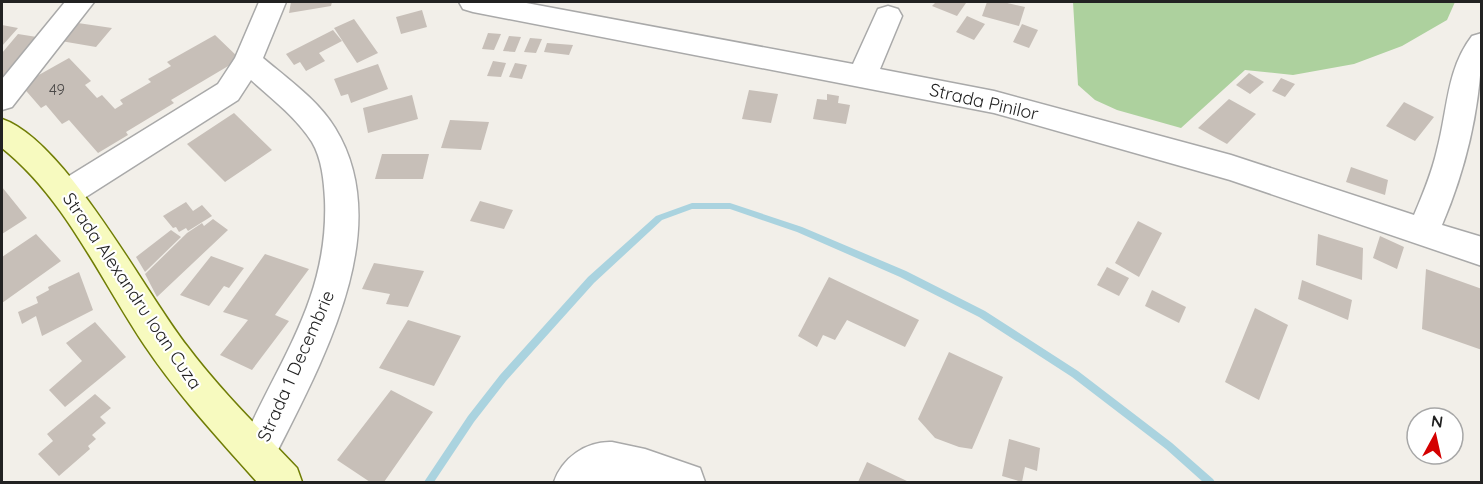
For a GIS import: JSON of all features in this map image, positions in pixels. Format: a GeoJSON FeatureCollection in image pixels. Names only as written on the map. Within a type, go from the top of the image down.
{"type":"FeatureCollection","features":[{"type":"Feature","properties":{"kind":"main road","name":"Strada Alexandru Ioan Cuza"},"geometry":{"type":"LineString","coordinates":[[2,131],[38,162],[67,194],[176,360],[197,388],[283,483]]}},
{"type":"Feature","properties":{"kind":"street"},"geometry":{"type":"LineString","coordinates":[[2,99],[80,2]]}},
{"type":"Feature","properties":{"kind":"street"},"geometry":{"type":"LineString","coordinates":[[67,194],[228,92],[248,61],[272,2]]}},
{"type":"Feature","properties":{"kind":"street","name":"Strada Pinilor"},"geometry":{"type":"LineString","coordinates":[[473,2],[994,102],[1231,168],[1482,252]]}},
{"type":"Feature","properties":{"kind":"street"},"geometry":{"type":"LineString","coordinates":[[862,77],[888,16]]}},
{"type":"Feature","properties":{"kind":"street"},"geometry":{"type":"LineString","coordinates":[[1423,231],[1438,197],[1453,147],[1469,66],[1482,43]]}},
{"type":"Feature","properties":{"kind":"street","name":"Strada 1 Decembrie"},"geometry":{"type":"LineString","coordinates":[[248,61],[287,96],[321,132],[336,161],[342,203],[340,240],[332,284],[295,375],[257,453]]}},
{"type":"Feature","properties":{"kind":"street"},"geometry":{"type":"LineString","coordinates":[[573,483],[582,471],[603,461],[646,469],[686,483]]}},
{"type":"Feature","properties":{"kind":"green space"},"geometry":{"type":"Polygon","coordinates":[[[1073,2],[1455,2],[1447,20],[1402,46],[1354,64],[1293,75],[1245,70],[1181,128],[1117,110],[1095,100],[1078,85],[1073,2]]]}},
{"type":"Feature","properties":{"kind":"building"},"geometry":{"type":"Polygon","coordinates":[[[291,2],[332,2],[331,6],[289,13],[291,2]]]}},
{"type":"Feature","properties":{"kind":"building"},"geometry":{"type":"Polygon","coordinates":[[[936,2],[966,3],[957,16],[932,6],[936,2]]]}},
{"type":"Feature","properties":{"kind":"building"},"geometry":{"type":"Polygon","coordinates":[[[987,2],[1003,2],[1025,7],[1019,26],[982,16],[987,2]]]}},
{"type":"Feature","properties":{"kind":"building"},"geometry":{"type":"Polygon","coordinates":[[[422,10],[427,27],[401,34],[396,17],[422,10]]]}},
{"type":"Feature","properties":{"kind":"building"},"geometry":{"type":"Polygon","coordinates":[[[967,16],[985,24],[974,40],[956,32],[967,16]]]}},
{"type":"Feature","properties":{"kind":"building"},"geometry":{"type":"Polygon","coordinates":[[[354,19],[378,53],[357,63],[334,28],[354,19]]]}},
{"type":"Feature","properties":{"kind":"building"},"geometry":{"type":"Polygon","coordinates":[[[71,22],[112,28],[96,47],[55,40],[71,22]]]}},
{"type":"Feature","properties":{"kind":"building"},"geometry":{"type":"Polygon","coordinates":[[[1022,24],[1038,30],[1029,48],[1013,42],[1022,24]]]}},
{"type":"Feature","properties":{"kind":"building"},"geometry":{"type":"Polygon","coordinates":[[[2,25],[18,28],[2,46],[2,25]]]}},
{"type":"Feature","properties":{"kind":"building"},"geometry":{"type":"Polygon","coordinates":[[[333,30],[342,41],[319,53],[325,61],[306,71],[300,62],[294,65],[286,54],[333,30]]]}},
{"type":"Feature","properties":{"kind":"building"},"geometry":{"type":"Polygon","coordinates":[[[488,33],[501,34],[494,50],[482,49],[488,33]]]}},
{"type":"Feature","properties":{"kind":"building"},"geometry":{"type":"Polygon","coordinates":[[[18,34],[43,38],[9,77],[2,76],[2,53],[18,34]]]}},
{"type":"Feature","properties":{"kind":"building"},"geometry":{"type":"Polygon","coordinates":[[[215,35],[240,59],[171,100],[174,103],[126,132],[128,135],[98,153],[69,120],[62,124],[46,105],[41,108],[21,85],[69,58],[91,81],[85,85],[97,98],[102,95],[115,109],[123,104],[120,100],[151,82],[148,79],[171,66],[167,62],[215,35]]]}},
{"type":"Feature","properties":{"kind":"building"},"geometry":{"type":"Polygon","coordinates":[[[509,36],[521,37],[515,52],[503,51],[509,36]]]}},
{"type":"Feature","properties":{"kind":"building"},"geometry":{"type":"Polygon","coordinates":[[[530,38],[542,39],[536,53],[524,52],[530,38]]]}},
{"type":"Feature","properties":{"kind":"building"},"geometry":{"type":"Polygon","coordinates":[[[547,43],[573,45],[569,55],[544,52],[547,43]]]}},
{"type":"Feature","properties":{"kind":"building"},"geometry":{"type":"Polygon","coordinates":[[[493,61],[506,63],[501,77],[487,76],[493,61]]]}},
{"type":"Feature","properties":{"kind":"building"},"geometry":{"type":"Polygon","coordinates":[[[515,63],[527,65],[522,79],[509,77],[515,63]]]}},
{"type":"Feature","properties":{"kind":"building"},"geometry":{"type":"Polygon","coordinates":[[[378,64],[388,89],[351,103],[348,94],[341,96],[334,79],[378,64]]]}},
{"type":"Feature","properties":{"kind":"building"},"geometry":{"type":"Polygon","coordinates":[[[1249,73],[1264,82],[1250,94],[1236,85],[1249,73]]]}},
{"type":"Feature","properties":{"kind":"building"},"geometry":{"type":"Polygon","coordinates":[[[1281,78],[1295,84],[1285,97],[1272,91],[1281,78]]]}},
{"type":"Feature","properties":{"kind":"building"},"geometry":{"type":"Polygon","coordinates":[[[749,90],[778,94],[771,123],[742,119],[749,90]]]}},
{"type":"Feature","properties":{"kind":"building"},"geometry":{"type":"Polygon","coordinates":[[[827,94],[839,96],[838,103],[850,105],[846,124],[813,119],[817,99],[827,100],[827,94]]]}},
{"type":"Feature","properties":{"kind":"building"},"geometry":{"type":"Polygon","coordinates":[[[412,95],[418,119],[368,133],[363,108],[412,95]]]}},
{"type":"Feature","properties":{"kind":"building"},"geometry":{"type":"Polygon","coordinates":[[[1229,99],[1256,114],[1227,144],[1198,128],[1229,99]]]}},
{"type":"Feature","properties":{"kind":"building"},"geometry":{"type":"Polygon","coordinates":[[[1404,102],[1434,117],[1415,141],[1386,126],[1404,102]]]}},
{"type":"Feature","properties":{"kind":"building"},"geometry":{"type":"Polygon","coordinates":[[[234,113],[272,150],[225,182],[187,144],[234,113]]]}},
{"type":"Feature","properties":{"kind":"building"},"geometry":{"type":"Polygon","coordinates":[[[450,120],[489,122],[481,150],[441,148],[450,120]]]}},
{"type":"Feature","properties":{"kind":"building"},"geometry":{"type":"Polygon","coordinates":[[[382,154],[429,154],[423,179],[375,179],[382,154]]]}},
{"type":"Feature","properties":{"kind":"building"},"geometry":{"type":"Polygon","coordinates":[[[1351,167],[1388,180],[1385,195],[1346,182],[1351,167]]]}},
{"type":"Feature","properties":{"kind":"building"},"geometry":{"type":"Polygon","coordinates":[[[2,187],[27,218],[2,234],[2,187]]]}},
{"type":"Feature","properties":{"kind":"building"},"geometry":{"type":"Polygon","coordinates":[[[480,201],[513,210],[504,229],[470,221],[480,201]]]}},
{"type":"Feature","properties":{"kind":"building"},"geometry":{"type":"Polygon","coordinates":[[[186,202],[193,211],[202,205],[212,216],[188,231],[186,228],[179,232],[163,216],[186,202]]]}},
{"type":"Feature","properties":{"kind":"building"},"geometry":{"type":"Polygon","coordinates":[[[213,219],[228,230],[157,297],[145,274],[187,233],[202,223],[204,226],[213,219]]]}},
{"type":"Feature","properties":{"kind":"building"},"geometry":{"type":"Polygon","coordinates":[[[1138,221],[1162,233],[1139,277],[1115,263],[1138,221]]]}},
{"type":"Feature","properties":{"kind":"building"},"geometry":{"type":"Polygon","coordinates":[[[171,230],[181,237],[145,272],[136,257],[171,230]]]}},
{"type":"Feature","properties":{"kind":"building"},"geometry":{"type":"Polygon","coordinates":[[[36,234],[61,261],[2,303],[2,257],[36,234]]]}},
{"type":"Feature","properties":{"kind":"building"},"geometry":{"type":"Polygon","coordinates":[[[1318,234],[1363,248],[1362,280],[1316,265],[1318,234]]]}},
{"type":"Feature","properties":{"kind":"building"},"geometry":{"type":"Polygon","coordinates":[[[1380,236],[1404,247],[1397,269],[1373,258],[1380,236]]]}},
{"type":"Feature","properties":{"kind":"building"},"geometry":{"type":"Polygon","coordinates":[[[265,254],[309,269],[275,315],[289,321],[252,370],[220,355],[248,320],[223,312],[265,254]]]}},
{"type":"Feature","properties":{"kind":"building"},"geometry":{"type":"Polygon","coordinates":[[[211,256],[244,268],[229,288],[224,286],[209,306],[180,295],[211,256]]]}},
{"type":"Feature","properties":{"kind":"building"},"geometry":{"type":"Polygon","coordinates":[[[374,263],[424,271],[408,307],[386,304],[390,294],[362,289],[374,263]]]}},
{"type":"Feature","properties":{"kind":"building"},"geometry":{"type":"Polygon","coordinates":[[[1107,267],[1129,278],[1119,296],[1097,285],[1107,267]]]}},
{"type":"Feature","properties":{"kind":"building"},"geometry":{"type":"Polygon","coordinates":[[[1426,269],[1482,289],[1482,350],[1422,329],[1426,269]]]}},
{"type":"Feature","properties":{"kind":"building"},"geometry":{"type":"Polygon","coordinates":[[[79,272],[93,310],[42,336],[36,316],[22,324],[18,312],[38,303],[36,297],[49,290],[48,287],[79,272]]]}},
{"type":"Feature","properties":{"kind":"building"},"geometry":{"type":"Polygon","coordinates":[[[829,277],[919,320],[905,347],[847,320],[835,340],[823,335],[817,347],[798,336],[829,277]]]}},
{"type":"Feature","properties":{"kind":"building"},"geometry":{"type":"Polygon","coordinates":[[[1302,280],[1352,300],[1348,320],[1298,299],[1302,280]]]}},
{"type":"Feature","properties":{"kind":"building"},"geometry":{"type":"Polygon","coordinates":[[[1152,290],[1186,307],[1179,323],[1145,306],[1152,290]]]}},
{"type":"Feature","properties":{"kind":"building"},"geometry":{"type":"Polygon","coordinates":[[[1255,308],[1288,325],[1259,400],[1225,382],[1255,308]]]}},
{"type":"Feature","properties":{"kind":"building"},"geometry":{"type":"Polygon","coordinates":[[[408,320],[461,336],[434,386],[379,368],[408,320]]]}},
{"type":"Feature","properties":{"kind":"building"},"geometry":{"type":"Polygon","coordinates":[[[95,322],[126,357],[65,407],[49,390],[82,361],[66,343],[95,322]]]}},
{"type":"Feature","properties":{"kind":"building"},"geometry":{"type":"Polygon","coordinates":[[[949,352],[1003,377],[972,449],[935,438],[918,419],[949,352]]]}},
{"type":"Feature","properties":{"kind":"building"},"geometry":{"type":"Polygon","coordinates":[[[391,390],[433,412],[384,482],[370,482],[337,460],[391,390]]]}},
{"type":"Feature","properties":{"kind":"building"},"geometry":{"type":"Polygon","coordinates":[[[95,394],[111,408],[100,417],[106,423],[92,435],[96,439],[88,446],[90,449],[59,476],[38,454],[53,441],[47,434],[95,394]]]}},
{"type":"Feature","properties":{"kind":"building"},"geometry":{"type":"Polygon","coordinates":[[[1009,439],[1040,448],[1037,471],[1025,467],[1022,482],[1002,476],[1009,439]]]}},
{"type":"Feature","properties":{"kind":"building"},"geometry":{"type":"Polygon","coordinates":[[[867,462],[909,482],[858,482],[867,462]]]}},
{"type":"Feature","properties":{"kind":"waterway"},"geometry":{"type":"LineString","coordinates":[[429,482],[471,419],[503,378],[591,280],[659,218],[692,206],[730,206],[799,229],[903,274],[982,314],[1075,374],[1169,446],[1210,482]]}}]}
